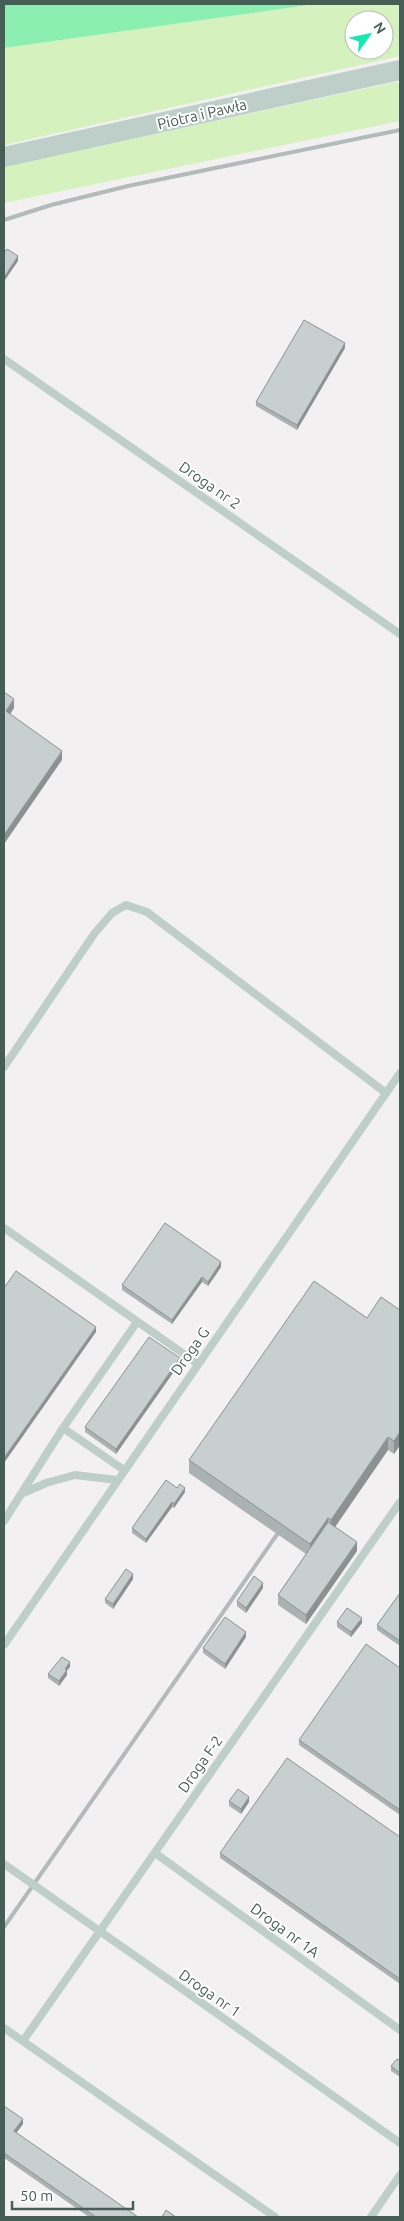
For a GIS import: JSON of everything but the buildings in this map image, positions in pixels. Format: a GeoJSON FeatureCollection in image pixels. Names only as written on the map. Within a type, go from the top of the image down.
{"type":"FeatureCollection","features":[{"type":"Feature","properties":{"kind":"street","name":"Piotra i Pawła"},"geometry":{"type":"LineString","coordinates":[[4,157],[400,70]]}},
{"type":"Feature","properties":{"kind":"lane","name":"Droga nr 2"},"geometry":{"type":"LineString","coordinates":[[4,359],[400,634]]}},
{"type":"Feature","properties":{"kind":"lane"},"geometry":{"type":"LineString","coordinates":[[4,1067],[94,934],[112,913],[126,905],[147,912],[386,1093]]}},
{"type":"Feature","properties":{"kind":"lane","name":"Droga G"},"geometry":{"type":"LineString","coordinates":[[4,1645],[400,1073]]}},
{"type":"Feature","properties":{"kind":"lane"},"geometry":{"type":"LineString","coordinates":[[4,1228],[198,1364]]}},
{"type":"Feature","properties":{"kind":"lane"},"geometry":{"type":"LineString","coordinates":[[4,1522],[63,1428],[138,1322]]}},
{"type":"Feature","properties":{"kind":"lane"},"geometry":{"type":"LineString","coordinates":[[63,1428],[124,1470]]}},
{"type":"Feature","properties":{"kind":"lane"},"geometry":{"type":"LineString","coordinates":[[21,1494],[46,1483],[75,1475],[117,1480]]}},
{"type":"Feature","properties":{"kind":"lane","name":"Droga F-2"},"geometry":{"type":"LineString","coordinates":[[23,2041],[400,1502]]}},
{"type":"Feature","properties":{"kind":"lane","name":"Droga nr 1A"},"geometry":{"type":"LineString","coordinates":[[155,1853],[400,2030]]}},
{"type":"Feature","properties":{"kind":"lane","name":"Droga nr 1"},"geometry":{"type":"LineString","coordinates":[[4,1864],[400,2144]]}},
{"type":"Feature","properties":{"kind":"lane"},"geometry":{"type":"LineString","coordinates":[[4,2028],[275,2217]]}},
{"type":"Feature","properties":{"kind":"lane"},"geometry":{"type":"LineString","coordinates":[[371,2217],[400,2175]]}},
{"type":"Feature","properties":{"kind":"shaded area"},"geometry":{"type":"Polygon","coordinates":[[[4,4],[316,4],[4,48],[4,4]]]}},
{"type":"Feature","properties":{"kind":"shaded area"},"geometry":{"type":"Polygon","coordinates":[[[316,4],[400,4],[400,56],[394,57],[394,10],[344,10],[344,60],[382,60],[4,145],[4,48],[316,4]]]}},
{"type":"Feature","properties":{"kind":"shaded area"},"geometry":{"type":"Polygon","coordinates":[[[396,82],[400,84],[400,121],[4,203],[4,167],[396,82]]]}},
{"type":"Feature","properties":{"kind":"railway"},"geometry":{"type":"LineString","coordinates":[[4,220],[51,205],[128,186],[400,130]]}},
{"type":"Feature","properties":{"kind":"railway"},"geometry":{"type":"LineString","coordinates":[[4,1927],[285,1523]]}}]}
